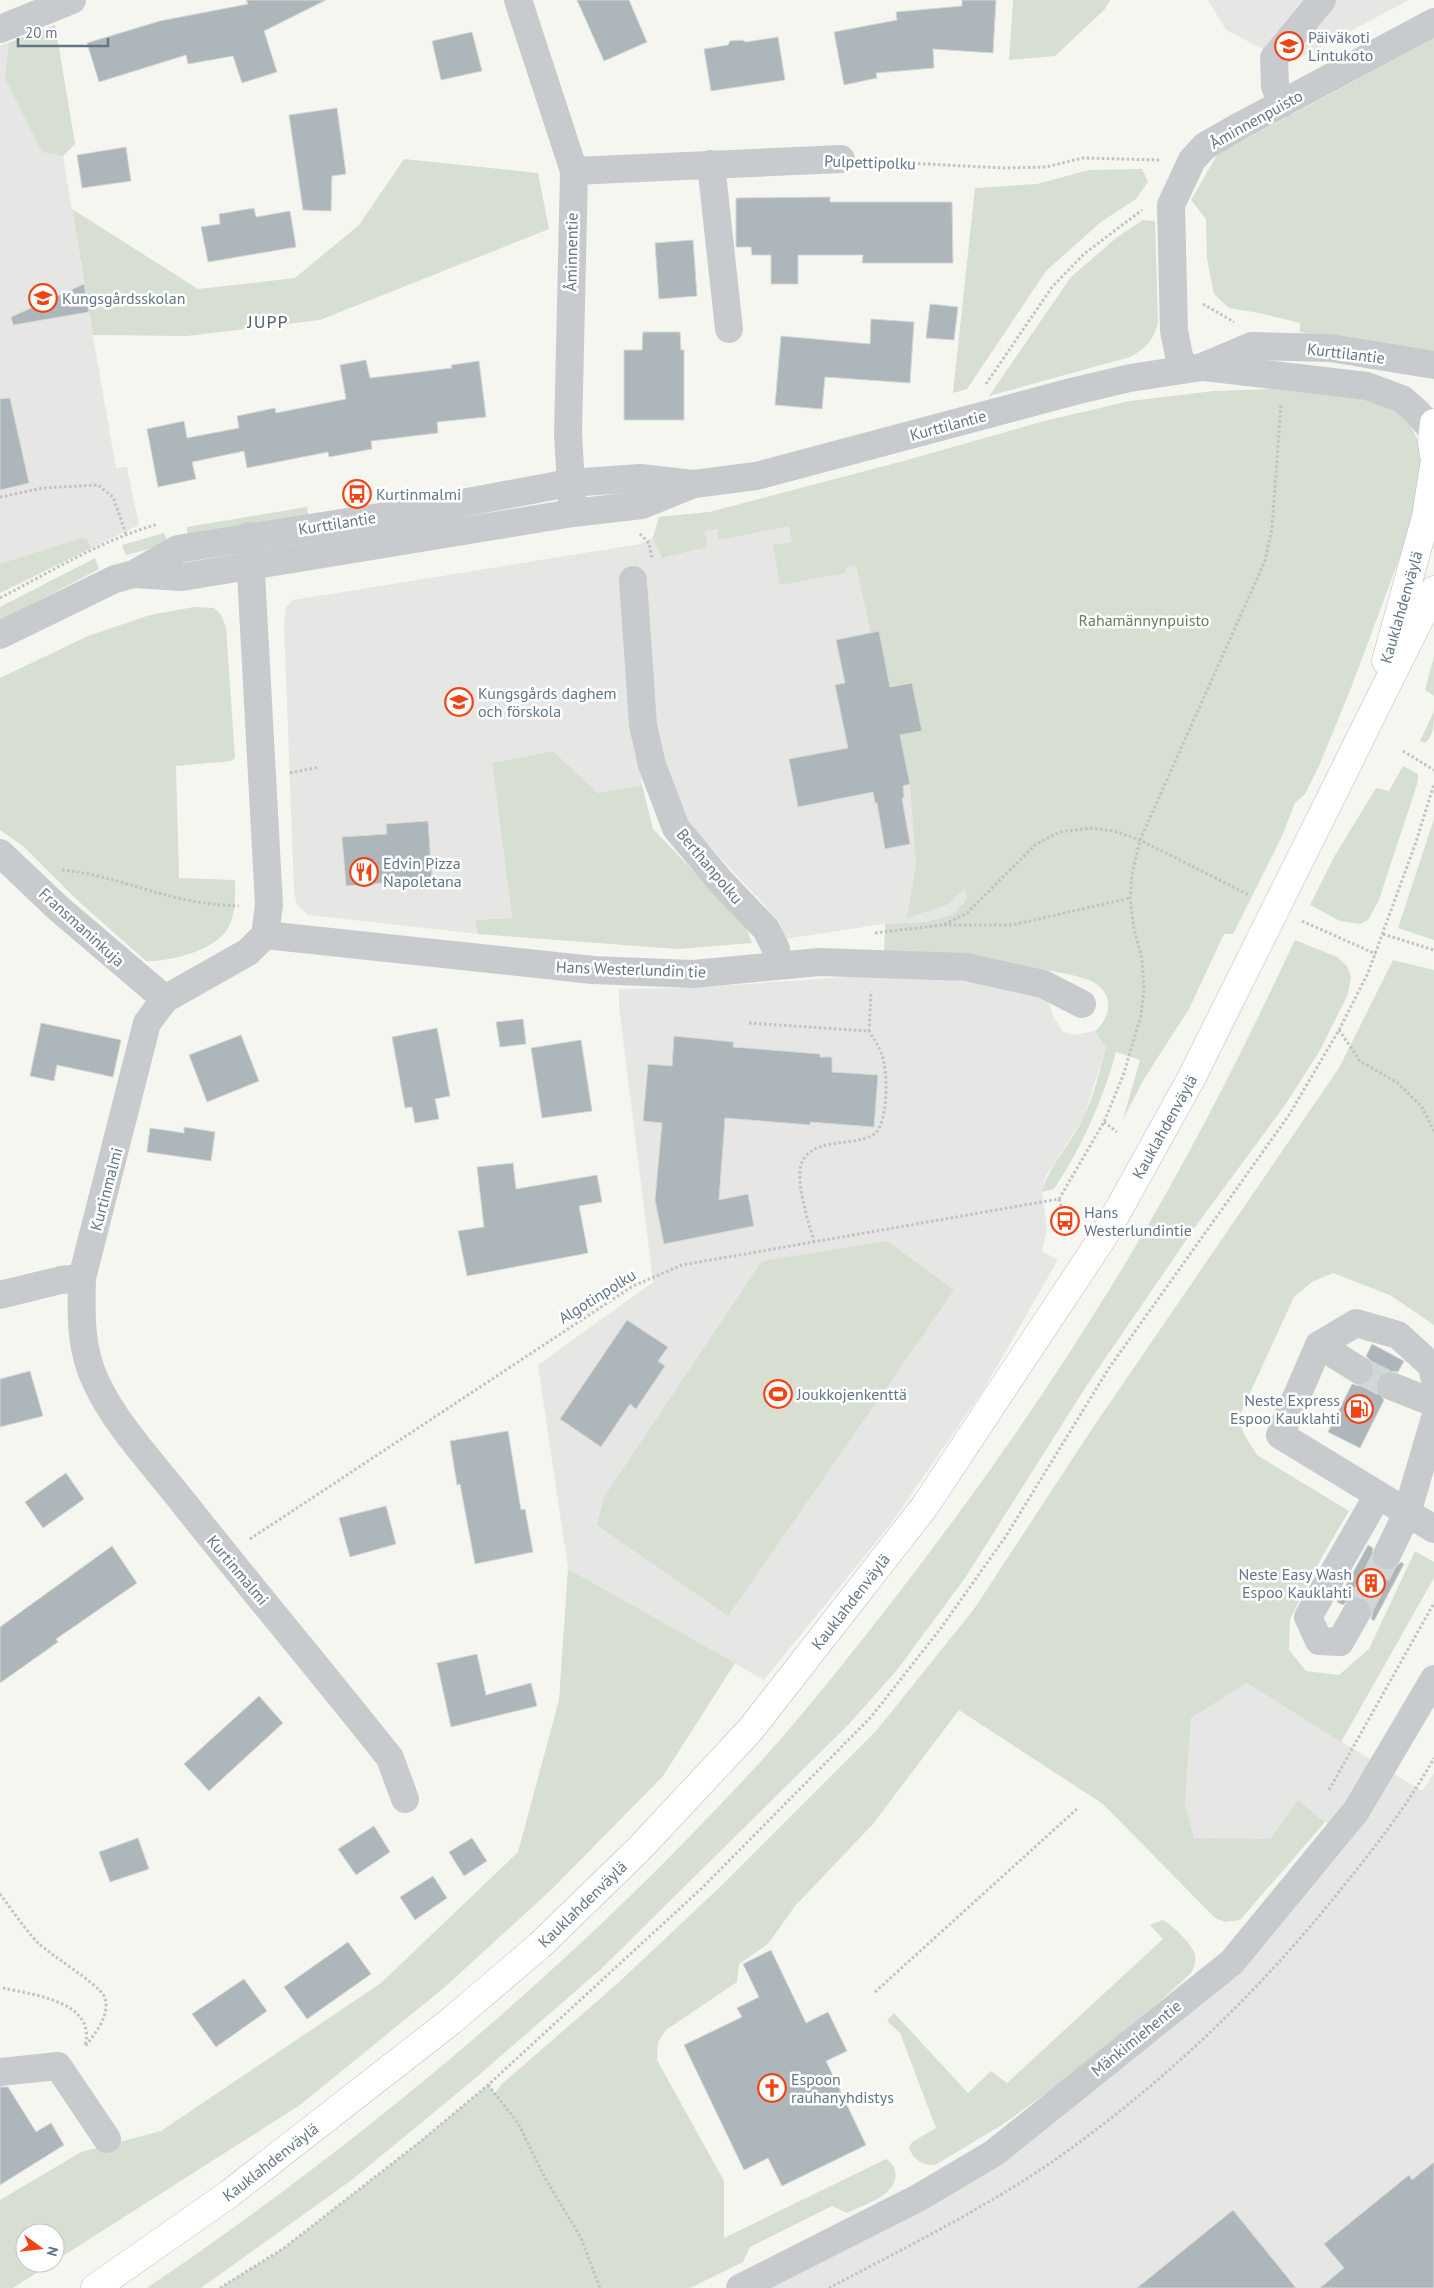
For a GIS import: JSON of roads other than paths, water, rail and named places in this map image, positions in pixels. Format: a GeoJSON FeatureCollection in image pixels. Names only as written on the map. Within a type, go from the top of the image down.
{"type":"FeatureCollection","features":[{"type":"Feature","properties":{"kind":"main road","name":"Kauklahdenväylä"},"geometry":{"type":"LineString","coordinates":[[1370,718],[1426,517],[1434,466]]}},
{"type":"Feature","properties":{"kind":"main road","name":"Kauklahdenväylä"},"geometry":{"type":"LineString","coordinates":[[95,2288],[229,2194],[466,2008],[539,1946],[639,1849],[751,1729],[925,1506],[1106,1234],[1192,1077],[1434,590]]}},
{"type":"Feature","properties":{"kind":"street"},"geometry":{"type":"LineString","coordinates":[[0,29],[72,0]]}},
{"type":"Feature","properties":{"kind":"street","name":"Åminnentie"},"geometry":{"type":"LineString","coordinates":[[518,0],[574,171],[568,434],[570,483],[574,513]]}},
{"type":"Feature","properties":{"kind":"street"},"geometry":{"type":"LineString","coordinates":[[1282,104],[1275,86],[1274,58],[1322,0]]}},
{"type":"Feature","properties":{"kind":"street","name":"Åminnenpuisto"},"geometry":{"type":"LineString","coordinates":[[1192,368],[1174,331],[1171,205],[1192,160],[1205,146],[1434,22]]}},
{"type":"Feature","properties":{"kind":"street","name":"Pulpettipolku"},"geometry":{"type":"LineString","coordinates":[[574,171],[842,159]]}},
{"type":"Feature","properties":{"kind":"street"},"geometry":{"type":"LineString","coordinates":[[711,164],[729,329]]}},
{"type":"Feature","properties":{"kind":"street","name":"Kurttilantie"},"geometry":{"type":"LineString","coordinates":[[0,635],[115,579],[134,574],[178,549],[249,536],[436,508],[570,483],[640,478],[694,484],[756,476],[944,416],[1075,391],[1130,378],[1192,368],[1252,346],[1330,348],[1434,365]]}},
{"type":"Feature","properties":{"kind":"street","name":"Kurttilantie"},"geometry":{"type":"LineString","coordinates":[[1192,368],[1283,376],[1367,386],[1386,391],[1402,399],[1417,412],[1434,436]]}},
{"type":"Feature","properties":{"kind":"street","name":"Kurttilantie"},"geometry":{"type":"LineString","coordinates":[[134,574],[182,577],[574,513],[642,505],[694,484]]}},
{"type":"Feature","properties":{"kind":"street"},"geometry":{"type":"LineString","coordinates":[[249,536],[269,905],[265,935]]}},
{"type":"Feature","properties":{"kind":"street","name":"Berthanpolku"},"geometry":{"type":"LineString","coordinates":[[634,580],[643,726],[652,765],[676,828],[721,882],[766,929],[776,948],[775,966]]}},
{"type":"Feature","properties":{"kind":"street","name":"Fransmaninkuja"},"geometry":{"type":"LineString","coordinates":[[8,860],[58,908],[165,999]]}},
{"type":"Feature","properties":{"kind":"street","name":"Hans Westerlundin tie"},"geometry":{"type":"LineString","coordinates":[[265,935],[593,970],[693,974],[819,962],[966,967],[1043,984],[1082,1004]]}},
{"type":"Feature","properties":{"kind":"street","name":"Kurtinmalmi"},"geometry":{"type":"LineString","coordinates":[[265,935],[248,952],[165,999],[147,1023],[82,1278],[81,1321],[85,1352],[96,1382],[114,1413],[226,1556],[390,1758],[405,1799]]}},
{"type":"Feature","properties":{"kind":"street"},"geometry":{"type":"LineString","coordinates":[[0,1296],[62,1280],[82,1278]]}},
{"type":"Feature","properties":{"kind":"street"},"geometry":{"type":"LineString","coordinates":[[1434,1376],[1432,1366],[1398,1335],[1356,1323],[1319,1345],[1280,1435],[1434,1529]]}},
{"type":"Feature","properties":{"kind":"street"},"geometry":{"type":"LineString","coordinates":[[1319,1345],[1359,1370]]}},
{"type":"Feature","properties":{"kind":"street"},"geometry":{"type":"LineString","coordinates":[[1391,1386],[1434,1404]]}},
{"type":"Feature","properties":{"kind":"street"},"geometry":{"type":"LineString","coordinates":[[1387,1555],[1407,1513],[1434,1421]]}},
{"type":"Feature","properties":{"kind":"street"},"geometry":{"type":"LineString","coordinates":[[1357,1612],[1340,1642],[1318,1641],[1308,1617],[1378,1495]]}},
{"type":"Feature","properties":{"kind":"street","name":"Mänkimiehentie"},"geometry":{"type":"LineString","coordinates":[[740,2288],[918,2198],[994,2153],[1232,1962],[1356,1811],[1434,1680]]}},
{"type":"Feature","properties":{"kind":"street"},"geometry":{"type":"LineString","coordinates":[[0,2072],[58,2066],[107,2139]]}},
{"type":"Feature","properties":{"kind":"tunnel"},"geometry":{"type":"LineString","coordinates":[[1359,1370],[1391,1386]]}},
{"type":"Feature","properties":{"kind":"tunnel"},"geometry":{"type":"LineString","coordinates":[[1357,1612],[1387,1555]]}},
{"type":"Feature","properties":{"kind":"place","name":"Päiväkoti Lintukoto"},"geometry":{"type":"Point","coordinates":[1289,46]}},
{"type":"Feature","properties":{"kind":"place","name":"Kungsgårdsskolan"},"geometry":{"type":"Point","coordinates":[43,298]}},
{"type":"Feature","properties":{"kind":"place","name":"Kurtinmalmi"},"geometry":{"type":"Point","coordinates":[357,494]}},
{"type":"Feature","properties":{"kind":"place","name":"Kungsgårds daghem och förskola"},"geometry":{"type":"Point","coordinates":[459,702]}},
{"type":"Feature","properties":{"kind":"place","name":"Edvin Pizza Napoletana"},"geometry":{"type":"Point","coordinates":[364,872]}},
{"type":"Feature","properties":{"kind":"place","name":"Hans Westerlundintie"},"geometry":{"type":"Point","coordinates":[1065,1221]}},
{"type":"Feature","properties":{"kind":"place","name":"Joukkojenkenttä"},"geometry":{"type":"Point","coordinates":[778,1394]}},
{"type":"Feature","properties":{"kind":"place","name":"Neste Express Espoo Kauklahti"},"geometry":{"type":"Point","coordinates":[1359,1409]}},
{"type":"Feature","properties":{"kind":"place","name":"Neste Easy Wash Espoo Kauklahti"},"geometry":{"type":"Point","coordinates":[1371,1583]}},
{"type":"Feature","properties":{"kind":"place","name":"Espoon rauhanyhdistys"},"geometry":{"type":"Point","coordinates":[772,2088]}},
{"type":"Feature","properties":{"kind":"district","name":"JUPP"},"geometry":{"type":"Point","coordinates":[268,322]}},
{"type":"Feature","properties":{"kind":"park label","name":"Rahamännynpuisto"},"geometry":{"type":"Point","coordinates":[1144,620]}}]}
